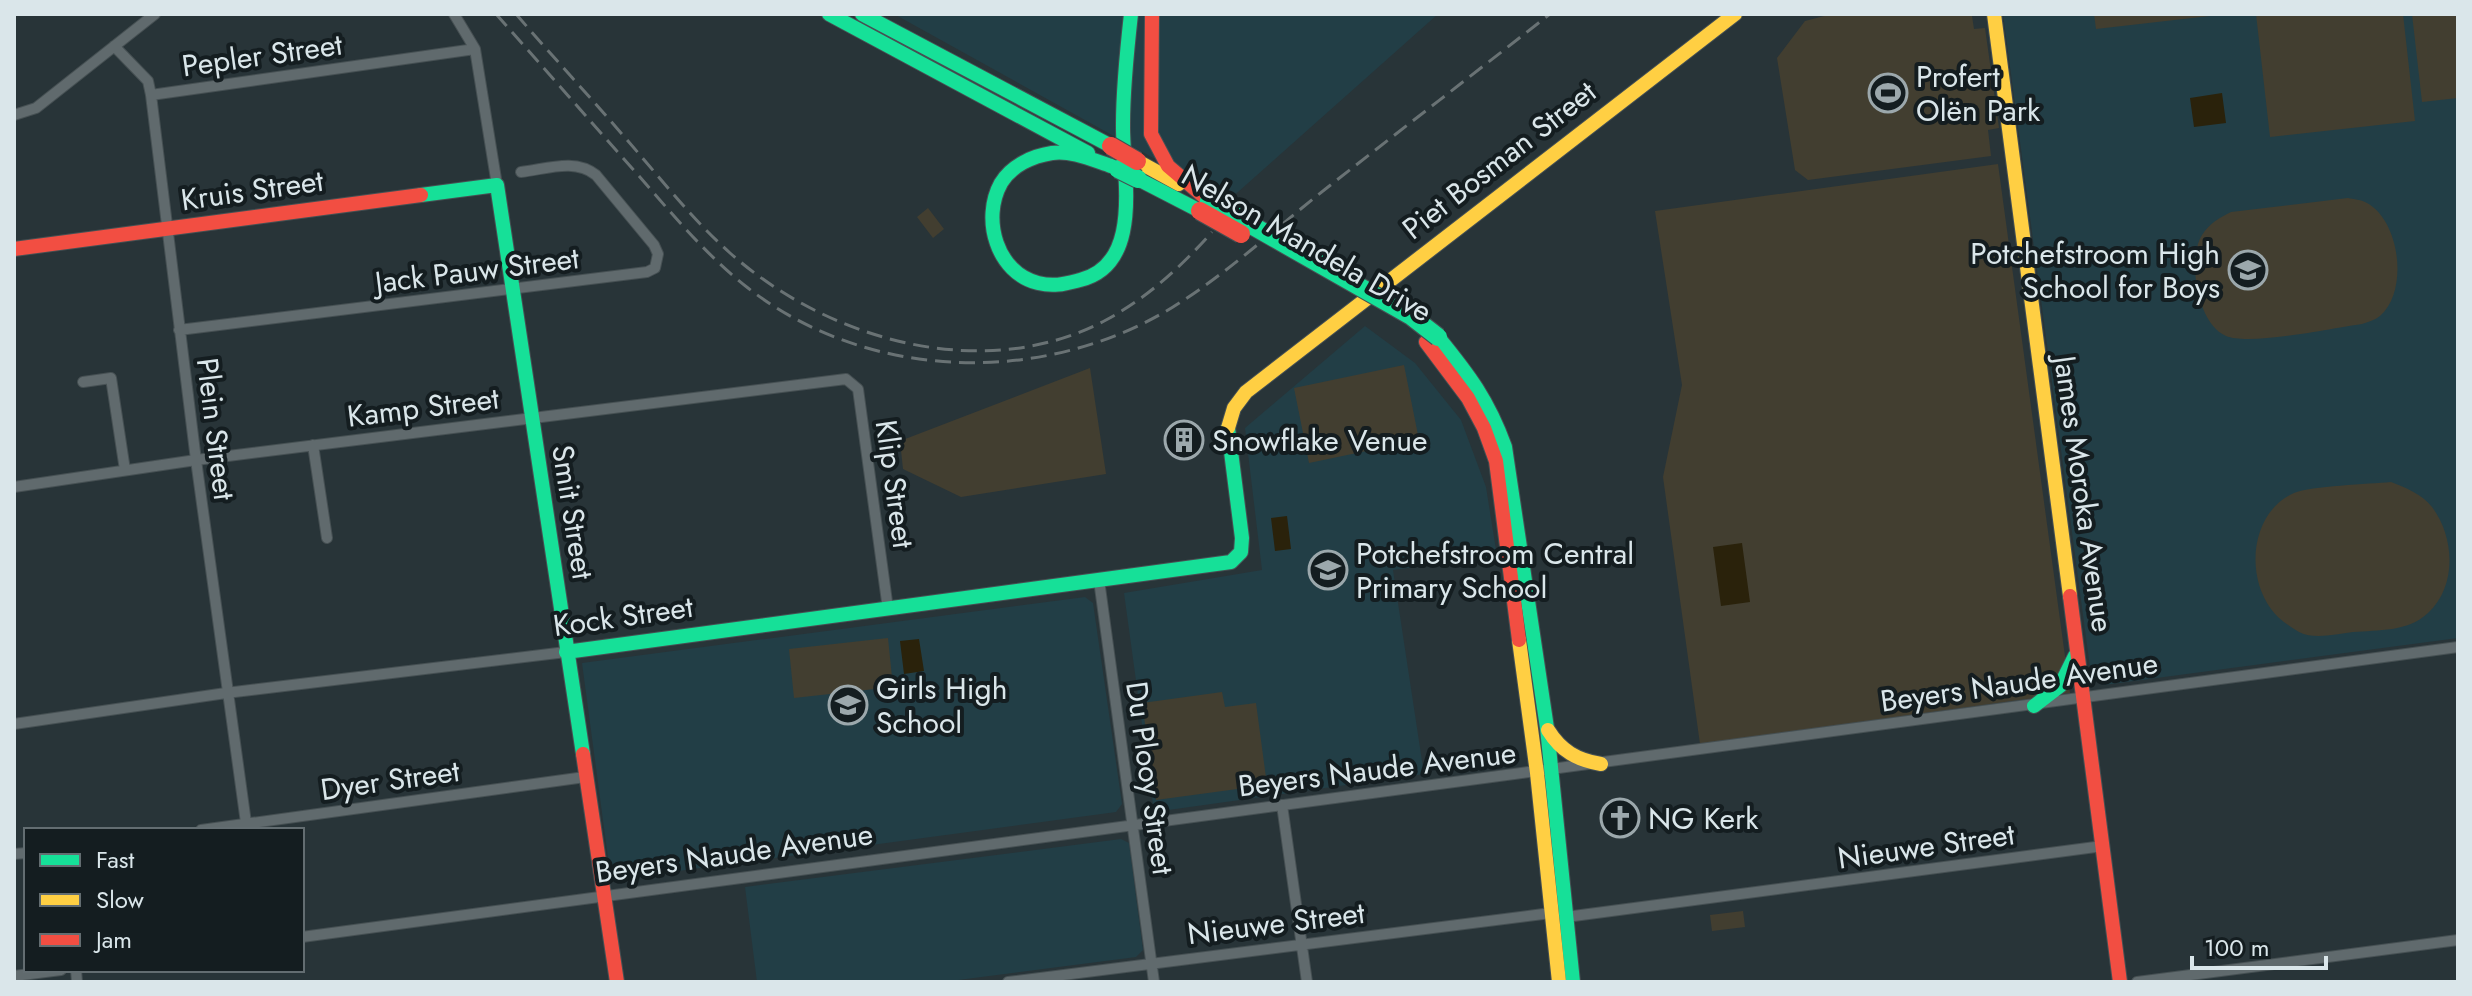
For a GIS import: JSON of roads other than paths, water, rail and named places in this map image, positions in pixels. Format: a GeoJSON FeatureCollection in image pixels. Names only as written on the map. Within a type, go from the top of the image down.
{"type":"FeatureCollection","features":[{"type":"Feature","properties":{"kind":"main road","name":"Nelson Mandela Drive"},"geometry":{"type":"LineString","coordinates":[[829,14],[1115,167],[1138,170]]}},
{"type":"Feature","properties":{"kind":"main road","name":"Nelson Mandela Drive"},"geometry":{"type":"LineString","coordinates":[[862,14],[1111,146],[1138,170],[1432,340],[1475,383],[1492,412],[1505,447],[1514,494],[1547,728],[1544,772]]}},
{"type":"Feature","properties":{"kind":"main road"},"geometry":{"type":"LineString","coordinates":[[1115,167],[1088,158],[1051,153],[1027,161],[1007,176],[990,214],[995,244],[1011,270],[1036,285],[1066,286],[1093,276],[1116,253],[1126,215],[1123,96],[1131,14]]}},
{"type":"Feature","properties":{"kind":"main road"},"geometry":{"type":"LineString","coordinates":[[1152,14],[1151,134],[1168,166],[1204,206]]}},
{"type":"Feature","properties":{"kind":"main road","name":"Piet Bosman Street"},"geometry":{"type":"LineString","coordinates":[[1238,558],[1242,538],[1228,428],[1230,413],[1246,392],[1735,14]]}},
{"type":"Feature","properties":{"kind":"main road","name":"James Moroka Avenue"},"geometry":{"type":"LineString","coordinates":[[1994,14],[2120,982]]}},
{"type":"Feature","properties":{"kind":"main road","name":"Kruis Street"},"geometry":{"type":"LineString","coordinates":[[14,249],[497,185]]}},
{"type":"Feature","properties":{"kind":"main road","name":"Smit Street"},"geometry":{"type":"LineString","coordinates":[[497,185],[617,982]]}},
{"type":"Feature","properties":{"kind":"main road","name":"Nelson Mandela Drive"},"geometry":{"type":"LineString","coordinates":[[1432,340],[1469,396],[1490,439],[1496,461],[1544,772],[1558,915],[1559,982]]}},
{"type":"Feature","properties":{"kind":"main road","name":"Kock Street"},"geometry":{"type":"LineString","coordinates":[[566,652],[1231,562],[1238,558]]}},
{"type":"Feature","properties":{"kind":"main road"},"geometry":{"type":"LineString","coordinates":[[2034,706],[2061,687],[2071,670],[2077,650]]}},
{"type":"Feature","properties":{"kind":"main road"},"geometry":{"type":"LineString","coordinates":[[1547,728],[1567,753],[1579,760],[1601,764]]}},
{"type":"Feature","properties":{"kind":"main road","name":"Nelson Mandela Drive"},"geometry":{"type":"LineString","coordinates":[[1558,915],[1573,982]]}},
{"type":"Feature","properties":{"kind":"street"},"geometry":{"type":"LineString","coordinates":[[14,115],[36,108],[155,14]]}},
{"type":"Feature","properties":{"kind":"street"},"geometry":{"type":"LineString","coordinates":[[454,14],[475,49]]}},
{"type":"Feature","properties":{"kind":"street","name":"Plein Street"},"geometry":{"type":"LineString","coordinates":[[114,46],[148,81],[151,95],[226,693],[247,827]]}},
{"type":"Feature","properties":{"kind":"street","name":"Pepler Street"},"geometry":{"type":"LineString","coordinates":[[151,95],[475,49]]}},
{"type":"Feature","properties":{"kind":"street","name":"Smit Street"},"geometry":{"type":"LineString","coordinates":[[475,49],[497,185]]}},
{"type":"Feature","properties":{"kind":"street","name":"Jack Pauw Street"},"geometry":{"type":"LineString","coordinates":[[179,330],[511,290],[647,272],[655,268],[658,254],[654,245],[588,169],[571,165],[521,172]]}},
{"type":"Feature","properties":{"kind":"street"},"geometry":{"type":"LineString","coordinates":[[83,382],[111,378],[125,470]]}},
{"type":"Feature","properties":{"kind":"street","name":"Kamp Street"},"geometry":{"type":"LineString","coordinates":[[14,487],[196,460],[838,378]]}},
{"type":"Feature","properties":{"kind":"street","name":"Klip Street"},"geometry":{"type":"LineString","coordinates":[[838,378],[854,383],[858,389],[888,609]]}},
{"type":"Feature","properties":{"kind":"street"},"geometry":{"type":"LineString","coordinates":[[313,445],[327,538]]}},
{"type":"Feature","properties":{"kind":"street","name":"Du Plooy Street"},"geometry":{"type":"LineString","coordinates":[[1099,580],[1154,982]]}},
{"type":"Feature","properties":{"kind":"street","name":"Beyers Naude Avenue"},"geometry":{"type":"LineString","coordinates":[[304,937],[2458,647]]}},
{"type":"Feature","properties":{"kind":"street","name":"Kock Street"},"geometry":{"type":"LineString","coordinates":[[14,724],[226,693],[566,652]]}},
{"type":"Feature","properties":{"kind":"street","name":"Dyer Street"},"geometry":{"type":"LineString","coordinates":[[247,827],[585,777]]}},
{"type":"Feature","properties":{"kind":"street"},"geometry":{"type":"LineString","coordinates":[[1282,805],[1307,982]]}},
{"type":"Feature","properties":{"kind":"street","name":"Nieuwe Street"},"geometry":{"type":"LineString","coordinates":[[1008,982],[2103,846]]}},
{"type":"Feature","properties":{"kind":"street"},"geometry":{"type":"LineString","coordinates":[[2137,982],[2229,976],[2458,940]]}},
{"type":"Feature","properties":{"kind":"street"},"geometry":{"type":"LineString","coordinates":[[14,976],[45,972]]}},
{"type":"Feature","properties":{"kind":"railway"},"geometry":{"type":"LineString","coordinates":[[496,14],[691,235],[748,288],[796,319],[847,342],[902,356],[958,362],[1014,360],[1069,351],[1123,333],[1173,307],[1233,265],[1550,14]]}},
{"type":"Feature","properties":{"kind":"railway"},"geometry":{"type":"LineString","coordinates":[[516,14],[690,213],[730,253],[769,284],[813,309],[860,330],[909,344],[959,350],[1010,349],[1059,339],[1106,320],[1136,302],[1176,269],[1212,232]]}},
{"type":"Feature","properties":{"kind":"place","name":"Profert Olën Park"},"geometry":{"type":"Point","coordinates":[1888,93]}},
{"type":"Feature","properties":{"kind":"place","name":"Potchefstroom High School for Boys"},"geometry":{"type":"Point","coordinates":[2248,270]}},
{"type":"Feature","properties":{"kind":"place","name":"Snowflake Venue"},"geometry":{"type":"Point","coordinates":[1184,440]}},
{"type":"Feature","properties":{"kind":"place","name":"Potchefstroom Central Primary School"},"geometry":{"type":"Point","coordinates":[1328,570]}},
{"type":"Feature","properties":{"kind":"place","name":"Girls High School"},"geometry":{"type":"Point","coordinates":[848,705]}},
{"type":"Feature","properties":{"kind":"place","name":"NG Kerk"},"geometry":{"type":"Point","coordinates":[1620,818]}}]}
